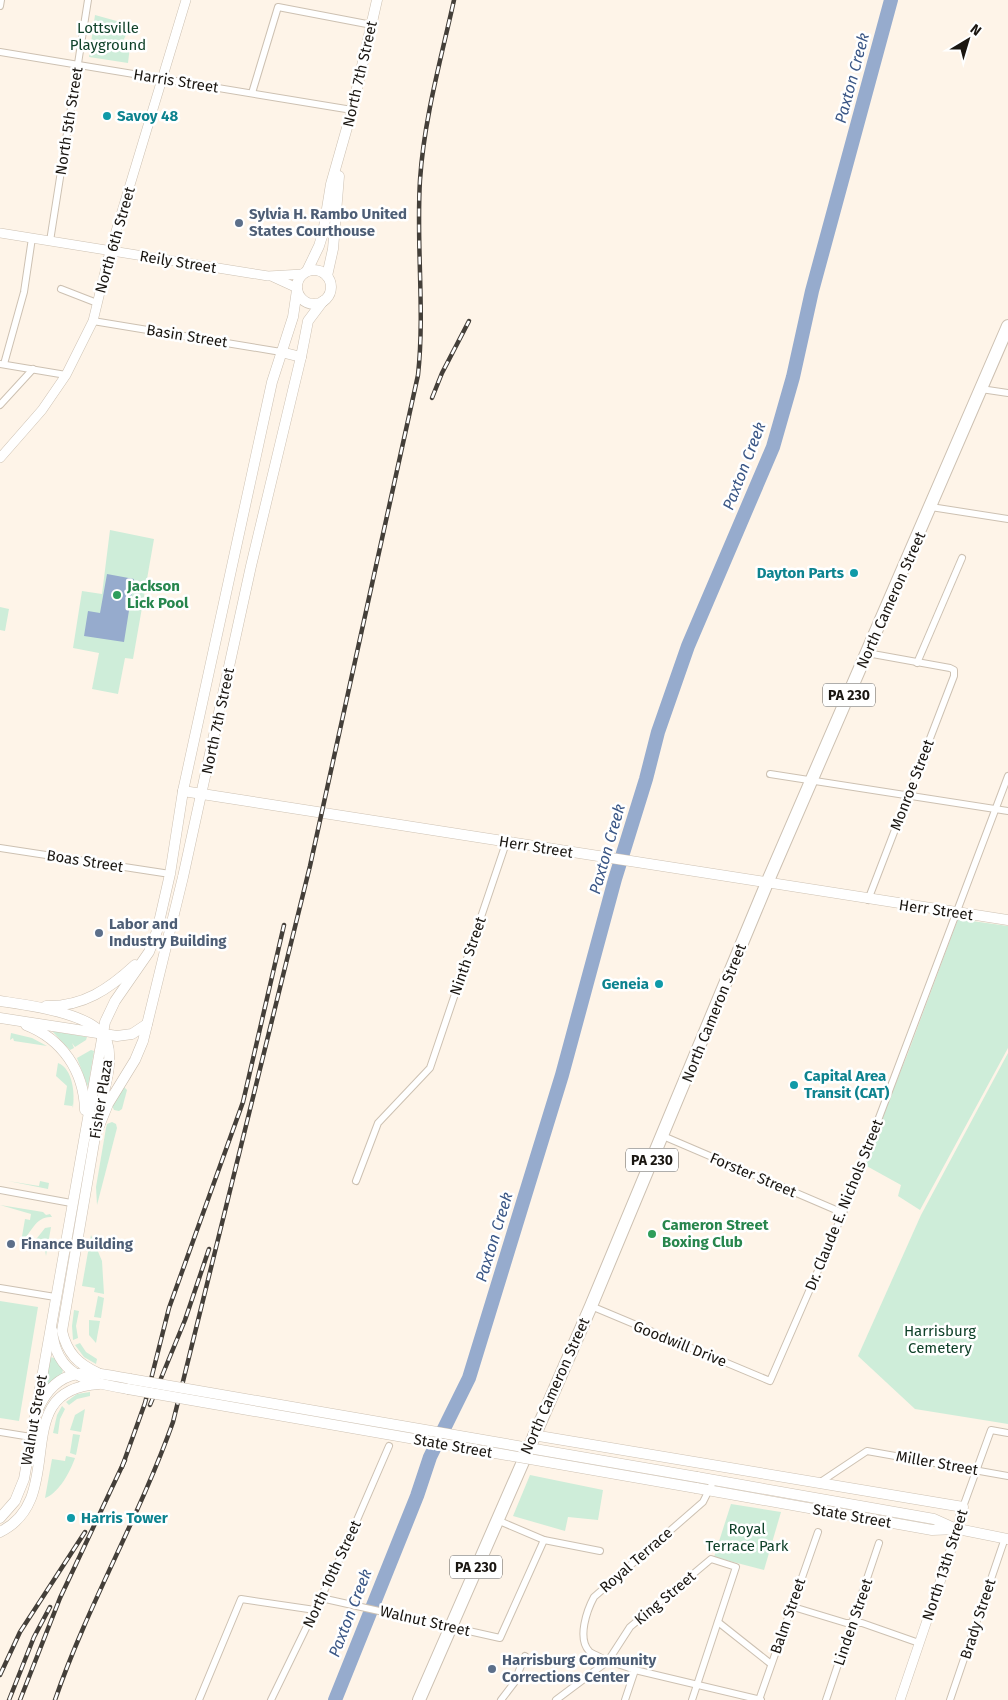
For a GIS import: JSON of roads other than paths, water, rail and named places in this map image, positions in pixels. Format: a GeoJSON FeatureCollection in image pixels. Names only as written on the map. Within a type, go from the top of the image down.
{"type":"FeatureCollection","features":[{"type":"Feature","properties":{"kind":"highway","name":"North Cameron Street"},"geometry":{"type":"LineString","coordinates":[[419,1700],[533,1435],[591,1306],[625,1220],[663,1136],[767,883],[814,780],[1008,326]]}},
{"type":"Feature","properties":{"kind":"main road","name":"North 6th Street"},"geometry":{"type":"LineString","coordinates":[[0,458],[42,410],[66,375],[92,321],[110,251],[186,0]]}},
{"type":"Feature","properties":{"kind":"main road","name":"North 7th Street"},"geometry":{"type":"LineString","coordinates":[[102,1034],[115,1000],[143,962],[153,942],[170,874],[183,792],[270,392],[293,317],[297,289],[319,246],[323,233],[331,184],[352,110],[377,0]]}},
{"type":"Feature","properties":{"kind":"main road","name":"North 7th Street"},"geometry":{"type":"LineString","coordinates":[[95,1136],[108,1104],[140,1050],[147,1024],[202,794],[251,566],[308,321],[323,301],[330,287],[327,276],[333,248],[334,212],[342,148]]}},
{"type":"Feature","properties":{"kind":"main road","name":"Reily Street"},"geometry":{"type":"LineString","coordinates":[[0,233],[268,276],[297,289]]}},
{"type":"Feature","properties":{"kind":"main road"},"geometry":{"type":"LineString","coordinates":[[305,272],[318,270],[327,276]]}},
{"type":"Feature","properties":{"kind":"main road","name":"Reily Street"},"geometry":{"type":"LineString","coordinates":[[268,276],[305,272]]}},
{"type":"Feature","properties":{"kind":"main road"},"geometry":{"type":"LineString","coordinates":[[297,289],[307,302],[318,303],[323,301]]}},
{"type":"Feature","properties":{"kind":"main road"},"geometry":{"type":"LineString","coordinates":[[281,352],[301,357]]}},
{"type":"Feature","properties":{"kind":"main road","name":"Herr Street"},"geometry":{"type":"LineString","coordinates":[[183,792],[868,900],[1008,920]]}},
{"type":"Feature","properties":{"kind":"main road"},"geometry":{"type":"LineString","coordinates":[[30,1006],[66,1005],[98,994],[112,986],[138,962],[153,942]]}},
{"type":"Feature","properties":{"kind":"main road"},"geometry":{"type":"LineString","coordinates":[[0,1001],[30,1006],[82,1019],[102,1034]]}},
{"type":"Feature","properties":{"kind":"main road"},"geometry":{"type":"LineString","coordinates":[[0,1018],[125,1036],[147,1024]]}},
{"type":"Feature","properties":{"kind":"main road"},"geometry":{"type":"LineString","coordinates":[[13,1020],[32,1027],[49,1038],[66,1053],[72,1063],[83,1096],[84,1129]]}},
{"type":"Feature","properties":{"kind":"main road","name":"Fisher Plaza"},"geometry":{"type":"LineString","coordinates":[[52,1315],[102,1034]]}},
{"type":"Feature","properties":{"kind":"main road","name":"Fisher Plaza"},"geometry":{"type":"LineString","coordinates":[[98,1373],[73,1357],[64,1341],[62,1331],[109,1058],[108,1043],[102,1034]]}},
{"type":"Feature","properties":{"kind":"main road","name":"State Street"},"geometry":{"type":"LineString","coordinates":[[52,1315],[56,1351],[61,1360],[74,1374],[99,1384],[129,1384],[697,1477],[934,1519],[958,1529],[1006,1538]]}},
{"type":"Feature","properties":{"kind":"main road","name":"Walnut Street"},"geometry":{"type":"LineString","coordinates":[[0,1518],[12,1506],[21,1490],[52,1315]]}},
{"type":"Feature","properties":{"kind":"main road"},"geometry":{"type":"LineString","coordinates":[[34,1419],[39,1406],[51,1390],[66,1377],[74,1374],[98,1373]]}},
{"type":"Feature","properties":{"kind":"main road","name":"State Street"},"geometry":{"type":"LineString","coordinates":[[98,1373],[129,1384],[710,1491],[932,1530],[958,1529]]}},
{"type":"Feature","properties":{"kind":"main road","name":"Walnut Street"},"geometry":{"type":"LineString","coordinates":[[0,1532],[22,1516],[33,1496],[46,1421],[54,1402],[68,1390],[99,1384]]}},
{"type":"Feature","properties":{"kind":"main road","name":"State Street"},"geometry":{"type":"LineString","coordinates":[[533,1435],[963,1507]]}},
{"type":"Feature","properties":{"kind":"main road","name":"North 13th Street"},"geometry":{"type":"LineString","coordinates":[[900,1700],[958,1529],[963,1507]]}},
{"type":"Feature","properties":{"kind":"street"},"geometry":{"type":"LineString","coordinates":[[0,6],[1,0]]}},
{"type":"Feature","properties":{"kind":"street","name":"North 5th Street"},"geometry":{"type":"LineString","coordinates":[[50,241],[88,0]]}},
{"type":"Feature","properties":{"kind":"street"},"geometry":{"type":"LineString","coordinates":[[252,93],[278,7],[372,25]]}},
{"type":"Feature","properties":{"kind":"street","name":"Harris Street"},"geometry":{"type":"LineString","coordinates":[[0,52],[352,110]]}},
{"type":"Feature","properties":{"kind":"street"},"geometry":{"type":"LineString","coordinates":[[32,238],[24,292],[2,364],[66,375]]}},
{"type":"Feature","properties":{"kind":"street"},"geometry":{"type":"LineString","coordinates":[[61,289],[97,303]]}},
{"type":"Feature","properties":{"kind":"street","name":"Basin Street"},"geometry":{"type":"LineString","coordinates":[[92,321],[281,352]]}},
{"type":"Feature","properties":{"kind":"street"},"geometry":{"type":"LineString","coordinates":[[0,405],[33,369]]}},
{"type":"Feature","properties":{"kind":"street"},"geometry":{"type":"LineString","coordinates":[[981,389],[1008,393]]}},
{"type":"Feature","properties":{"kind":"street"},"geometry":{"type":"LineString","coordinates":[[931,507],[1008,519]]}},
{"type":"Feature","properties":{"kind":"street"},"geometry":{"type":"LineString","coordinates":[[868,653],[917,663],[962,558]]}},
{"type":"Feature","properties":{"kind":"street","name":"Monroe Street"},"geometry":{"type":"LineString","coordinates":[[868,900],[954,676],[954,670],[950,668],[917,663]]}},
{"type":"Feature","properties":{"kind":"street"},"geometry":{"type":"LineString","coordinates":[[770,774],[1008,811]]}},
{"type":"Feature","properties":{"kind":"street","name":"Dr. Claude E. Nichols Street"},"geometry":{"type":"LineString","coordinates":[[770,1381],[843,1213],[1008,776]]}},
{"type":"Feature","properties":{"kind":"street","name":"Ninth Street"},"geometry":{"type":"LineString","coordinates":[[356,1181],[378,1123],[430,1068],[506,843]]}},
{"type":"Feature","properties":{"kind":"street","name":"Boas Street"},"geometry":{"type":"LineString","coordinates":[[0,848],[170,874]]}},
{"type":"Feature","properties":{"kind":"street","name":"Forster Street"},"geometry":{"type":"LineString","coordinates":[[663,1136],[843,1213]]}},
{"type":"Feature","properties":{"kind":"street"},"geometry":{"type":"LineString","coordinates":[[0,1190],[71,1203]]}},
{"type":"Feature","properties":{"kind":"street"},"geometry":{"type":"LineString","coordinates":[[0,1288],[55,1297]]}},
{"type":"Feature","properties":{"kind":"street","name":"Goodwill Drive"},"geometry":{"type":"LineString","coordinates":[[591,1306],[770,1381]]}},
{"type":"Feature","properties":{"kind":"street","name":"North 13th Street"},"geometry":{"type":"LineString","coordinates":[[963,1507],[991,1430],[1008,1433]]}},
{"type":"Feature","properties":{"kind":"street"},"geometry":{"type":"LineString","coordinates":[[0,1432],[31,1437]]}},
{"type":"Feature","properties":{"kind":"street","name":"North 10th Street"},"geometry":{"type":"LineString","coordinates":[[271,1700],[321,1598],[389,1446]]}},
{"type":"Feature","properties":{"kind":"street","name":"Miller Street"},"geometry":{"type":"LineString","coordinates":[[819,1483],[867,1450],[1008,1476]]}},
{"type":"Feature","properties":{"kind":"street","name":"Royal Terrace"},"geometry":{"type":"LineString","coordinates":[[608,1661],[588,1651],[584,1631],[589,1607],[594,1597],[703,1502],[714,1480]]}},
{"type":"Feature","properties":{"kind":"street"},"geometry":{"type":"LineString","coordinates":[[497,1520],[544,1540],[600,1551]]}},
{"type":"Feature","properties":{"kind":"street","name":"Balm Street"},"geometry":{"type":"LineString","coordinates":[[760,1700],[790,1606],[818,1532]]}},
{"type":"Feature","properties":{"kind":"street","name":"Brady Street"},"geometry":{"type":"LineString","coordinates":[[950,1700],[1006,1538]]}},
{"type":"Feature","properties":{"kind":"street","name":"Walnut Street"},"geometry":{"type":"LineString","coordinates":[[321,1598],[500,1638],[544,1540]]}},
{"type":"Feature","properties":{"kind":"street","name":"Linden Street"},"geometry":{"type":"LineString","coordinates":[[826,1700],[879,1543]]}},
{"type":"Feature","properties":{"kind":"street","name":"King Street"},"geometry":{"type":"LineString","coordinates":[[608,1661],[630,1627],[711,1559],[736,1567],[718,1622]]}},
{"type":"Feature","properties":{"kind":"street"},"geometry":{"type":"LineString","coordinates":[[199,1700],[241,1599],[315,1610]]}},
{"type":"Feature","properties":{"kind":"street"},"geometry":{"type":"LineString","coordinates":[[790,1606],[846,1623],[862,1623],[919,1643]]}},
{"type":"Feature","properties":{"kind":"street"},"geometry":{"type":"LineString","coordinates":[[692,1700],[718,1622],[771,1664]]}},
{"type":"Feature","properties":{"kind":"street"},"geometry":{"type":"LineString","coordinates":[[501,1700],[514,1683],[525,1656]]}},
{"type":"Feature","properties":{"kind":"street"},"geometry":{"type":"LineString","coordinates":[[556,1700],[608,1661],[635,1670],[760,1700]]}},
{"type":"Feature","properties":{"kind":"street"},"geometry":{"type":"LineString","coordinates":[[625,1700],[635,1670]]}},
{"type":"Feature","properties":{"kind":"water","name":"Jackson Lick Pool"},"geometry":{"type":"Polygon","coordinates":[[[107,574],[134,579],[124,642],[84,636],[88,611],[100,613],[107,574]]]}},
{"type":"Feature","properties":{"kind":"waterway","name":"Paxton Creek"},"geometry":{"type":"LineString","coordinates":[[335,1700],[417,1496],[430,1457],[469,1378],[562,1075],[615,879],[646,779],[658,732],[688,646],[773,447],[793,377],[812,291],[891,0]]}},
{"type":"Feature","properties":{"kind":"railway"},"geometry":{"type":"LineString","coordinates":[[55,1700],[68,1664],[160,1458],[173,1422],[310,866],[418,375],[421,326],[419,204],[422,157],[434,89],[454,0]]}},
{"type":"Feature","properties":{"kind":"railway"},"geometry":{"type":"LineString","coordinates":[[432,398],[442,373],[469,321]]}},
{"type":"Feature","properties":{"kind":"railway"},"geometry":{"type":"LineString","coordinates":[[122,1467],[145,1403],[169,1308],[243,1102],[284,925]]}},
{"type":"Feature","properties":{"kind":"railway"},"geometry":{"type":"LineString","coordinates":[[150,1405],[185,1320],[209,1249]]}},
{"type":"Feature","properties":{"kind":"railway"},"geometry":{"type":"LineString","coordinates":[[20,1700],[60,1598],[125,1460]]}},
{"type":"Feature","properties":{"kind":"railway"},"geometry":{"type":"LineString","coordinates":[[0,1675],[20,1632],[85,1532]]}},
{"type":"Feature","properties":{"kind":"railway"},"geometry":{"type":"LineString","coordinates":[[9,1700],[34,1637],[50,1607]]}},
{"type":"Feature","properties":{"kind":"place","name":"Savoy 48"},"geometry":{"type":"Point","coordinates":[107,116]}},
{"type":"Feature","properties":{"kind":"place","name":"Sylvia H. Rambo United States Courthouse"},"geometry":{"type":"Point","coordinates":[239,223]}},
{"type":"Feature","properties":{"kind":"place","name":"Dayton Parts"},"geometry":{"type":"Point","coordinates":[854,573]}},
{"type":"Feature","properties":{"kind":"place","name":"Jackson Lick Pool"},"geometry":{"type":"Point","coordinates":[117,595]}},
{"type":"Feature","properties":{"kind":"place","name":"Labor and Industry Building"},"geometry":{"type":"Point","coordinates":[99,933]}},
{"type":"Feature","properties":{"kind":"place","name":"Geneia"},"geometry":{"type":"Point","coordinates":[659,984]}},
{"type":"Feature","properties":{"kind":"place","name":"Capital Area Transit (CAT)"},"geometry":{"type":"Point","coordinates":[794,1085]}},
{"type":"Feature","properties":{"kind":"place","name":"Cameron Street Boxing Club"},"geometry":{"type":"Point","coordinates":[652,1234]}},
{"type":"Feature","properties":{"kind":"place","name":"Finance Building"},"geometry":{"type":"Point","coordinates":[11,1244]}},
{"type":"Feature","properties":{"kind":"place","name":"Harris Tower"},"geometry":{"type":"Point","coordinates":[71,1518]}},
{"type":"Feature","properties":{"kind":"place","name":"Harrisburg Community Corrections Center"},"geometry":{"type":"Point","coordinates":[492,1669]}},
{"type":"Feature","properties":{"kind":"park label","name":"Lottsville Playground"},"geometry":{"type":"Point","coordinates":[108,36]}},
{"type":"Feature","properties":{"kind":"park label","name":"Harrisburg Cemetery"},"geometry":{"type":"Point","coordinates":[940,1340]}},
{"type":"Feature","properties":{"kind":"park label","name":"Royal Terrace Park"},"geometry":{"type":"Point","coordinates":[747,1538]}}]}
